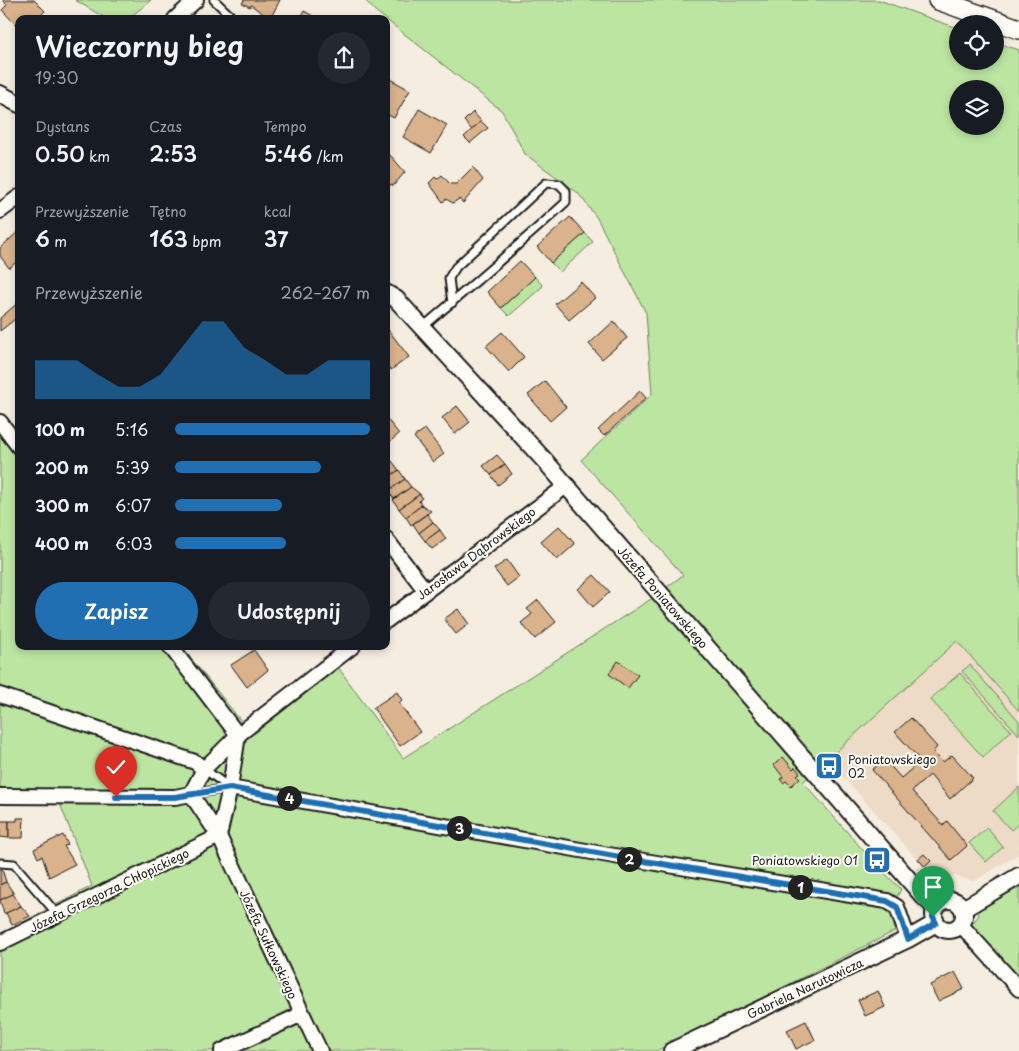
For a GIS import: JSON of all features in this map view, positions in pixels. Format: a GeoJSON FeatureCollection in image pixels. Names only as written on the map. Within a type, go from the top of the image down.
{"type":"FeatureCollection","features":[{"type":"Feature","properties":{"kind":"main road"},"geometry":{"type":"LineString","coordinates":[[938,0],[1019,29]]}},
{"type":"Feature","properties":{"kind":"street"},"geometry":{"type":"LineString","coordinates":[[179,15],[196,0]]}},
{"type":"Feature","properties":{"kind":"street"},"geometry":{"type":"LineString","coordinates":[[0,94],[15,102]]}},
{"type":"Feature","properties":{"kind":"street"},"geometry":{"type":"LineString","coordinates":[[0,211],[15,200]]}},
{"type":"Feature","properties":{"kind":"street","name":"Józefa Poniatowskiego"},"geometry":{"type":"LineString","coordinates":[[390,295],[396,298],[423,327],[566,486],[923,896],[935,907]]}},
{"type":"Feature","properties":{"kind":"street"},"geometry":{"type":"LineString","coordinates":[[0,422],[15,442]]}},
{"type":"Feature","properties":{"kind":"street","name":"Jarosława Dąbrowskiego"},"geometry":{"type":"LineString","coordinates":[[390,618],[566,486]]}},
{"type":"Feature","properties":{"kind":"street"},"geometry":{"type":"LineString","coordinates":[[390,544],[426,590]]}},
{"type":"Feature","properties":{"kind":"street"},"geometry":{"type":"LineString","coordinates":[[173,650],[238,735],[230,788],[219,836]]}},
{"type":"Feature","properties":{"kind":"street"},"geometry":{"type":"LineString","coordinates":[[0,796],[175,797],[191,794],[204,769],[238,735],[348,650]]}},
{"type":"Feature","properties":{"kind":"street"},"geometry":{"type":"LineString","coordinates":[[0,695],[195,762],[204,769]]}},
{"type":"Feature","properties":{"kind":"street"},"geometry":{"type":"LineString","coordinates":[[230,788],[620,857],[887,901],[897,907],[908,939]]}},
{"type":"Feature","properties":{"kind":"street","name":"Józefa Sułkowskiego"},"geometry":{"type":"LineString","coordinates":[[191,794],[219,836],[320,1051]]}},
{"type":"Feature","properties":{"kind":"street","name":"Józefa Grzegorza Chłopickiego"},"geometry":{"type":"LineString","coordinates":[[0,943],[219,836]]}},
{"type":"Feature","properties":{"kind":"street"},"geometry":{"type":"LineString","coordinates":[[1019,876],[962,917],[947,930],[936,923],[933,914],[935,907],[942,901],[950,899],[958,902],[962,917],[1019,989]]}},
{"type":"Feature","properties":{"kind":"street","name":"Gabriela Narutowicza"},"geometry":{"type":"LineString","coordinates":[[672,1051],[908,939],[936,923]]}},
{"type":"Feature","properties":{"kind":"street"},"geometry":{"type":"LineString","coordinates":[[222,1051],[302,1014]]}},
{"type":"Feature","properties":{"kind":"lane"},"geometry":{"type":"LineString","coordinates":[[214,0],[230,15]]}},
{"type":"Feature","properties":{"kind":"lane"},"geometry":{"type":"LineString","coordinates":[[423,327],[452,303],[566,202],[566,191],[559,184],[546,183],[456,267],[449,278],[452,303]]}},
{"type":"Feature","properties":{"kind":"lane"},"geometry":{"type":"LineString","coordinates":[[204,769],[230,788]]}},
{"type":"Feature","properties":{"kind":"lane"},"geometry":{"type":"LineString","coordinates":[[191,794],[230,788]]}},
{"type":"Feature","properties":{"kind":"lane"},"geometry":{"type":"LineString","coordinates":[[0,863],[14,864],[58,915]]}},
{"type":"Feature","properties":{"kind":"shaded area"},"geometry":{"type":"Polygon","coordinates":[[[957,640],[1019,711],[1019,854],[974,881],[937,872],[933,868],[926,869],[826,758],[957,640]]]}},
{"type":"Feature","properties":{"kind":"green space"},"geometry":{"type":"Polygon","coordinates":[[[75,0],[151,0],[133,15],[100,15],[75,0]]]}},
{"type":"Feature","properties":{"kind":"green space"},"geometry":{"type":"Polygon","coordinates":[[[365,0],[879,0],[949,25],[949,70],[1004,70],[1004,45],[1019,50],[1019,711],[957,641],[803,782],[878,867],[901,889],[891,909],[895,931],[656,1051],[0,1051],[0,934],[92,886],[57,796],[0,796],[0,417],[15,436],[15,650],[184,650],[242,722],[333,660],[403,758],[651,599],[683,575],[581,460],[652,394],[646,313],[597,218],[578,193],[525,154],[502,111],[390,23],[390,15],[380,15],[365,0]]]}},
{"type":"Feature","properties":{"kind":"green space"},"geometry":{"type":"Polygon","coordinates":[[[585,233],[593,242],[560,272],[551,263],[585,233]]]}},
{"type":"Feature","properties":{"kind":"green space"},"geometry":{"type":"Polygon","coordinates":[[[535,277],[543,286],[509,316],[501,308],[535,277]]]}},
{"type":"Feature","properties":{"kind":"green space"},"geometry":{"type":"Polygon","coordinates":[[[970,665],[1019,721],[1019,735],[962,671],[970,665]]]}},
{"type":"Feature","properties":{"kind":"green space"},"geometry":{"type":"Polygon","coordinates":[[[960,673],[1011,731],[983,757],[930,699],[960,673]]]}},
{"type":"Feature","properties":{"kind":"green space"},"geometry":{"type":"Polygon","coordinates":[[[1019,787],[1019,823],[1011,830],[993,811],[1019,787]]]}},
{"type":"Feature","properties":{"kind":"green space"},"geometry":{"type":"Polygon","coordinates":[[[987,828],[1003,847],[986,862],[969,843],[987,828]]]}},
{"type":"Feature","properties":{"kind":"green space"},"geometry":{"type":"Polygon","coordinates":[[[1019,876],[1019,990],[966,932],[979,915],[975,902],[1019,876]]]}},
{"type":"Feature","properties":{"kind":"building"},"geometry":{"type":"Polygon","coordinates":[[[3,0],[34,0],[45,11],[41,15],[15,15],[15,24],[2,10],[7,5],[3,0]]]}},
{"type":"Feature","properties":{"kind":"building"},"geometry":{"type":"Polygon","coordinates":[[[244,0],[280,0],[272,15],[265,15],[251,5],[250,7],[242,3],[244,0]]]}},
{"type":"Feature","properties":{"kind":"building"},"geometry":{"type":"Polygon","coordinates":[[[304,11],[311,15],[302,15],[304,11]]]}},
{"type":"Feature","properties":{"kind":"building"},"geometry":{"type":"Polygon","coordinates":[[[390,79],[410,90],[394,118],[390,116],[390,79]]]}},
{"type":"Feature","properties":{"kind":"building"},"geometry":{"type":"Polygon","coordinates":[[[419,109],[447,125],[431,153],[403,137],[419,109]]]}},
{"type":"Feature","properties":{"kind":"building"},"geometry":{"type":"Polygon","coordinates":[[[473,112],[481,121],[472,130],[464,121],[473,112]]]}},
{"type":"Feature","properties":{"kind":"building"},"geometry":{"type":"Polygon","coordinates":[[[481,121],[488,128],[470,143],[464,137],[481,121]]]}},
{"type":"Feature","properties":{"kind":"building"},"geometry":{"type":"Polygon","coordinates":[[[390,155],[405,172],[393,186],[392,184],[390,185],[390,155]]]}},
{"type":"Feature","properties":{"kind":"building"},"geometry":{"type":"Polygon","coordinates":[[[473,167],[483,180],[463,203],[459,199],[453,203],[446,199],[443,202],[429,183],[435,177],[437,179],[442,175],[450,184],[456,184],[473,167]]]}},
{"type":"Feature","properties":{"kind":"building"},"geometry":{"type":"Polygon","coordinates":[[[570,217],[585,233],[551,263],[537,247],[570,217]]]}},
{"type":"Feature","properties":{"kind":"building"},"geometry":{"type":"Polygon","coordinates":[[[15,235],[15,263],[9,268],[0,256],[0,248],[15,235]]]}},
{"type":"Feature","properties":{"kind":"building"},"geometry":{"type":"Polygon","coordinates":[[[520,261],[535,277],[501,308],[487,292],[520,261]]]}},
{"type":"Feature","properties":{"kind":"building"},"geometry":{"type":"Polygon","coordinates":[[[581,282],[595,298],[569,320],[555,304],[581,282]]]}},
{"type":"Feature","properties":{"kind":"building"},"geometry":{"type":"Polygon","coordinates":[[[15,305],[15,319],[0,331],[0,318],[15,305]]]}},
{"type":"Feature","properties":{"kind":"building"},"geometry":{"type":"Polygon","coordinates":[[[614,321],[627,338],[602,359],[589,344],[614,321]]]}},
{"type":"Feature","properties":{"kind":"building"},"geometry":{"type":"Polygon","coordinates":[[[390,332],[409,357],[391,370],[390,369],[390,332]]]}},
{"type":"Feature","properties":{"kind":"building"},"geometry":{"type":"Polygon","coordinates":[[[502,332],[524,357],[509,372],[486,346],[502,332]]]}},
{"type":"Feature","properties":{"kind":"building"},"geometry":{"type":"Polygon","coordinates":[[[545,381],[566,407],[550,421],[528,395],[545,381]]]}},
{"type":"Feature","properties":{"kind":"building"},"geometry":{"type":"Polygon","coordinates":[[[640,391],[646,398],[604,436],[598,430],[640,391]]]}},
{"type":"Feature","properties":{"kind":"building"},"geometry":{"type":"Polygon","coordinates":[[[457,406],[470,422],[455,434],[442,418],[457,406]]]}},
{"type":"Feature","properties":{"kind":"building"},"geometry":{"type":"Polygon","coordinates":[[[390,423],[399,434],[390,442],[390,423]]]}},
{"type":"Feature","properties":{"kind":"building"},"geometry":{"type":"Polygon","coordinates":[[[425,429],[444,454],[433,462],[414,437],[425,429]]]}},
{"type":"Feature","properties":{"kind":"building"},"geometry":{"type":"Polygon","coordinates":[[[497,455],[505,464],[491,475],[483,466],[497,455]]]}},
{"type":"Feature","properties":{"kind":"building"},"geometry":{"type":"Polygon","coordinates":[[[392,461],[399,470],[390,476],[390,462],[392,461]]]}},
{"type":"Feature","properties":{"kind":"building"},"geometry":{"type":"Polygon","coordinates":[[[505,464],[512,474],[498,485],[491,475],[505,464]]]}},
{"type":"Feature","properties":{"kind":"building"},"geometry":{"type":"Polygon","coordinates":[[[399,470],[405,479],[390,490],[390,476],[399,470]]]}},
{"type":"Feature","properties":{"kind":"building"},"geometry":{"type":"Polygon","coordinates":[[[405,479],[411,487],[394,499],[390,494],[390,490],[405,479]]]}},
{"type":"Feature","properties":{"kind":"building"},"geometry":{"type":"Polygon","coordinates":[[[411,487],[420,494],[399,509],[393,500],[411,487]]]}},
{"type":"Feature","properties":{"kind":"building"},"geometry":{"type":"Polygon","coordinates":[[[420,494],[422,498],[419,501],[422,505],[406,517],[399,509],[420,494]]]}},
{"type":"Feature","properties":{"kind":"building"},"geometry":{"type":"Polygon","coordinates":[[[422,505],[431,511],[411,525],[406,517],[422,505]]]}},
{"type":"Feature","properties":{"kind":"building"},"geometry":{"type":"Polygon","coordinates":[[[427,514],[433,522],[419,533],[413,524],[427,514]]]}},
{"type":"Feature","properties":{"kind":"building"},"geometry":{"type":"Polygon","coordinates":[[[433,522],[440,530],[425,541],[419,533],[433,522]]]}},
{"type":"Feature","properties":{"kind":"building"},"geometry":{"type":"Polygon","coordinates":[[[559,526],[575,544],[557,560],[541,542],[559,526]]]}},
{"type":"Feature","properties":{"kind":"building"},"geometry":{"type":"Polygon","coordinates":[[[440,530],[446,539],[432,549],[425,541],[440,530]]]}},
{"type":"Feature","properties":{"kind":"building"},"geometry":{"type":"Polygon","coordinates":[[[507,560],[519,577],[507,586],[494,569],[507,560]]]}},
{"type":"Feature","properties":{"kind":"building"},"geometry":{"type":"Polygon","coordinates":[[[594,575],[610,592],[593,607],[578,589],[594,575]]]}},
{"type":"Feature","properties":{"kind":"building"},"geometry":{"type":"Polygon","coordinates":[[[538,600],[556,622],[535,639],[521,623],[532,614],[527,609],[538,600]]]}},
{"type":"Feature","properties":{"kind":"building"},"geometry":{"type":"Polygon","coordinates":[[[458,609],[469,624],[456,634],[444,619],[458,609]]]}},
{"type":"Feature","properties":{"kind":"building"},"geometry":{"type":"Polygon","coordinates":[[[254,650],[268,670],[247,687],[231,665],[254,650]]]}},
{"type":"Feature","properties":{"kind":"building"},"geometry":{"type":"Polygon","coordinates":[[[618,661],[638,675],[628,688],[609,674],[618,661]]]}},
{"type":"Feature","properties":{"kind":"building"},"geometry":{"type":"Polygon","coordinates":[[[397,692],[402,700],[399,703],[420,732],[400,746],[373,708],[397,692]]]}},
{"type":"Feature","properties":{"kind":"building"},"geometry":{"type":"Polygon","coordinates":[[[911,718],[937,747],[933,752],[943,762],[952,755],[973,778],[950,799],[930,775],[912,791],[943,825],[947,821],[967,846],[951,860],[872,770],[884,759],[901,778],[921,761],[895,732],[911,718]]]}},
{"type":"Feature","properties":{"kind":"building"},"geometry":{"type":"Polygon","coordinates":[[[783,757],[793,769],[795,767],[800,773],[797,775],[800,778],[791,786],[786,781],[783,783],[780,779],[783,777],[774,765],[783,757]]]}},
{"type":"Feature","properties":{"kind":"building"},"geometry":{"type":"Polygon","coordinates":[[[0,817],[1,821],[9,821],[9,838],[0,837],[0,817]]]}},
{"type":"Feature","properties":{"kind":"building"},"geometry":{"type":"Polygon","coordinates":[[[17,818],[24,818],[23,838],[9,838],[9,821],[17,821],[17,818]]]}},
{"type":"Feature","properties":{"kind":"building"},"geometry":{"type":"Polygon","coordinates":[[[63,835],[68,845],[64,846],[75,864],[49,877],[42,856],[38,858],[34,849],[63,835]]]}},
{"type":"Feature","properties":{"kind":"building"},"geometry":{"type":"Polygon","coordinates":[[[924,854],[931,861],[925,867],[918,859],[924,854]]]}},
{"type":"Feature","properties":{"kind":"building"},"geometry":{"type":"Polygon","coordinates":[[[2,869],[6,882],[0,885],[0,870],[2,869]]]}},
{"type":"Feature","properties":{"kind":"building"},"geometry":{"type":"Polygon","coordinates":[[[6,882],[14,894],[0,900],[0,885],[6,882]]]}},
{"type":"Feature","properties":{"kind":"building"},"geometry":{"type":"Polygon","coordinates":[[[13,894],[21,906],[4,914],[0,900],[13,894]]]}},
{"type":"Feature","properties":{"kind":"building"},"geometry":{"type":"Polygon","coordinates":[[[21,906],[30,916],[12,925],[6,913],[21,906]]]}},
{"type":"Feature","properties":{"kind":"building"},"geometry":{"type":"Polygon","coordinates":[[[955,972],[964,989],[938,1001],[930,985],[955,972]]]}},
{"type":"Feature","properties":{"kind":"building"},"geometry":{"type":"Polygon","coordinates":[[[878,991],[885,1007],[865,1016],[858,1000],[878,991]]]}},
{"type":"Feature","properties":{"kind":"building"},"geometry":{"type":"Polygon","coordinates":[[[806,1021],[815,1040],[796,1049],[787,1030],[806,1021]]]}},
{"type":"Feature","properties":{"kind":"place","name":"Poniatowskiego 02"},"geometry":{"type":"Point","coordinates":[829,766]}},
{"type":"Feature","properties":{"kind":"place","name":"Poniatowskiego 01"},"geometry":{"type":"Point","coordinates":[877,860]}},
{"type":"Feature","properties":{"kind":"route"},"geometry":{"type":"LineString","coordinates":[[116,797],[175,797],[230,788],[620,857],[887,901],[897,907],[908,939],[936,923],[933,917]]}}]}
